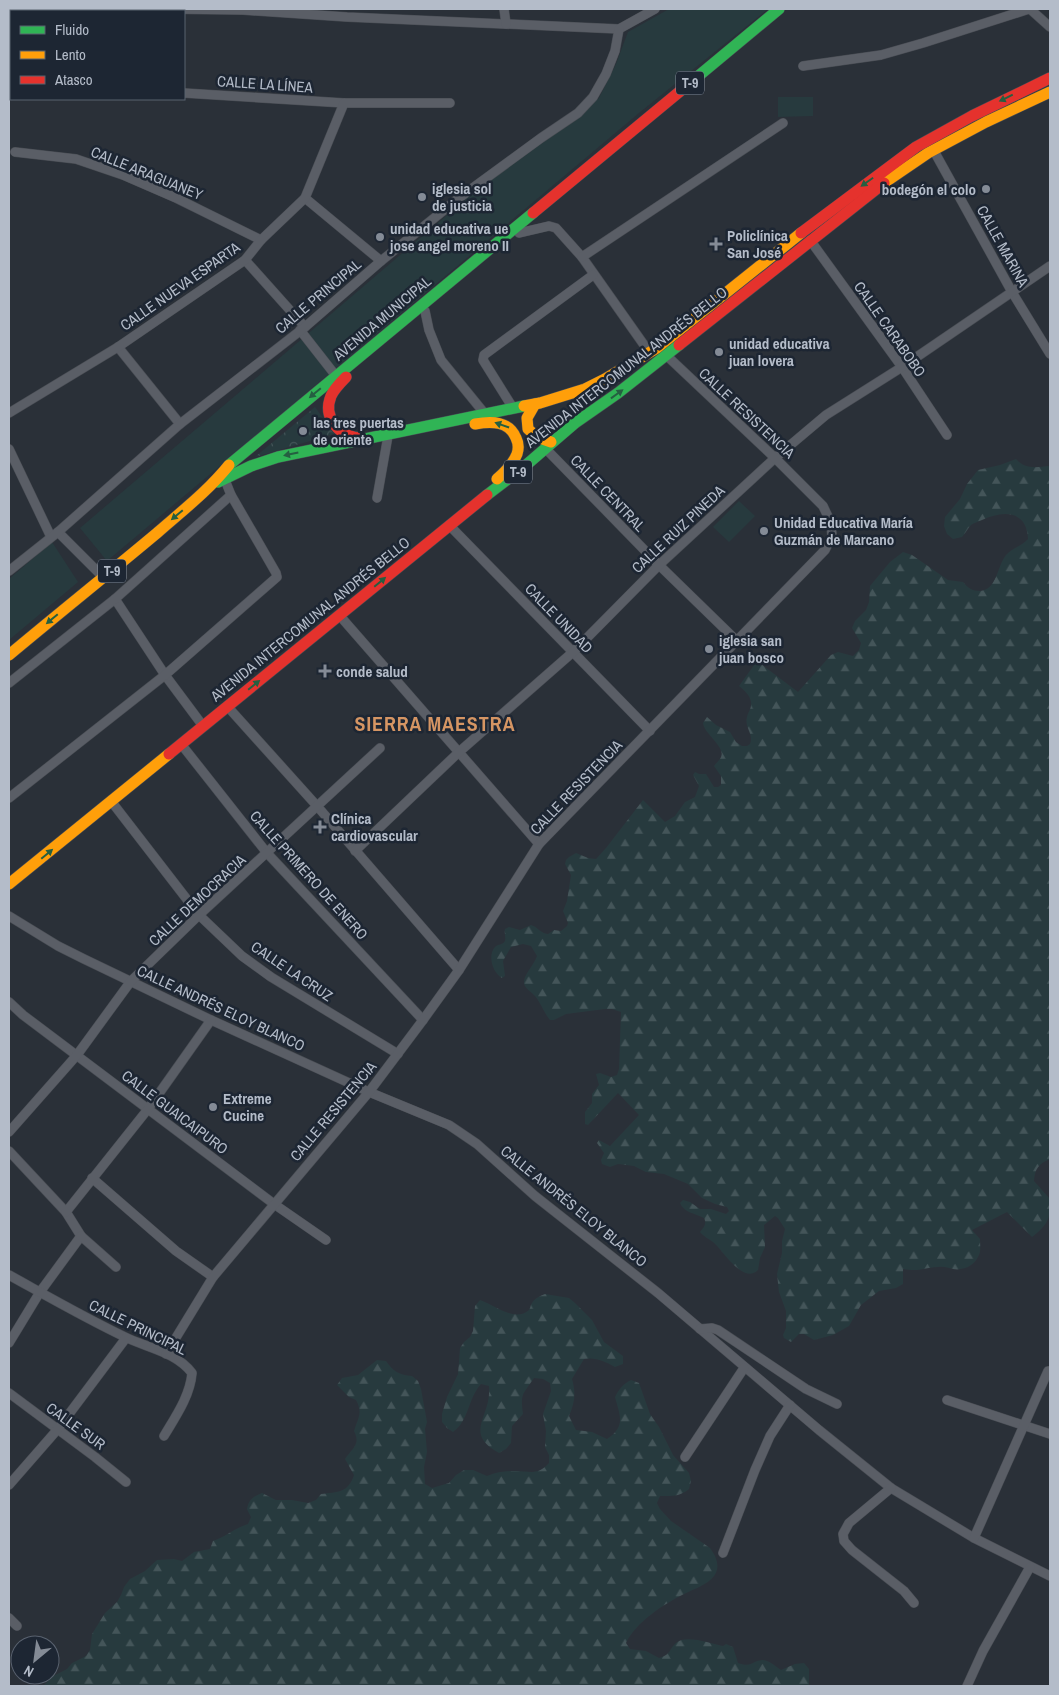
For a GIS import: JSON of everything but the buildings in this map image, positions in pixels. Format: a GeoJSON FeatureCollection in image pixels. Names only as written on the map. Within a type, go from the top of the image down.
{"type":"FeatureCollection","features":[{"type":"Feature","properties":{"kind":"highway","name":"AVENIDA MUNICIPAL"},"geometry":{"type":"LineString","coordinates":[[9,655],[219,482],[230,464],[759,29],[779,9]]}},
{"type":"Feature","properties":{"kind":"highway","name":"AVENIDA MUNICIPAL"},"geometry":{"type":"LineString","coordinates":[[759,29],[789,9]]}},
{"type":"Feature","properties":{"kind":"highway","name":"AVENIDA INTERCOMUNAL ANDRÉS BELLO"},"geometry":{"type":"LineString","coordinates":[[219,482],[251,466],[278,456],[388,436],[535,404],[567,396],[585,389],[649,352],[714,303],[821,217],[916,147],[972,116],[1050,78]]}},
{"type":"Feature","properties":{"kind":"highway","name":"AVENIDA INTERCOMUNAL ANDRÉS BELLO"},"geometry":{"type":"LineString","coordinates":[[9,884],[340,616],[449,525],[525,466],[575,423],[618,393],[870,193],[934,151],[986,122],[1050,92]]}},
{"type":"Feature","properties":{"kind":"highway","name":"AVENIDA MUNICIPAL"},"geometry":{"type":"LineString","coordinates":[[370,438],[355,438],[340,432],[331,421],[329,413],[332,393],[350,373],[519,233],[624,140]]}},
{"type":"Feature","properties":{"kind":"highway"},"geometry":{"type":"LineString","coordinates":[[535,404],[528,413],[526,422],[530,433],[548,445]]}},
{"type":"Feature","properties":{"kind":"highway","name":"T-9"},"geometry":{"type":"LineString","coordinates":[[438,425],[456,429],[493,422],[504,424],[511,428],[518,444],[518,451],[507,468],[461,511],[449,525]]}},
{"type":"Feature","properties":{"kind":"street"},"geometry":{"type":"LineString","coordinates":[[166,9],[347,13],[506,24],[619,29],[655,9]]}},
{"type":"Feature","properties":{"kind":"street"},"geometry":{"type":"LineString","coordinates":[[504,9],[506,24]]}},
{"type":"Feature","properties":{"kind":"street"},"geometry":{"type":"LineString","coordinates":[[803,66],[881,55],[1032,10],[1050,19]]}},
{"type":"Feature","properties":{"kind":"street"},"geometry":{"type":"LineString","coordinates":[[1032,10],[1050,27]]}},
{"type":"Feature","properties":{"kind":"street","name":"CALLE PRINCIPAL"},"geometry":{"type":"LineString","coordinates":[[9,571],[55,534],[180,424],[302,328],[459,198],[578,113],[593,97],[606,74],[615,51],[619,29]]}},
{"type":"Feature","properties":{"kind":"street","name":"CALLE LA LÍNEA"},"geometry":{"type":"LineString","coordinates":[[185,93],[344,103]]}},
{"type":"Feature","properties":{"kind":"street"},"geometry":{"type":"LineString","coordinates":[[344,103],[450,103]]}},
{"type":"Feature","properties":{"kind":"street","name":"CALLE NUEVA ESPARTA"},"geometry":{"type":"LineString","coordinates":[[9,412],[118,347],[245,260],[262,240],[305,198],[344,103]]}},
{"type":"Feature","properties":{"kind":"street"},"geometry":{"type":"LineString","coordinates":[[582,257],[783,123]]}},
{"type":"Feature","properties":{"kind":"street","name":"CALLE MARINA"},"geometry":{"type":"LineString","coordinates":[[934,151],[1012,292],[1050,354]]}},
{"type":"Feature","properties":{"kind":"street","name":"CALLE ARAGUANEY"},"geometry":{"type":"LineString","coordinates":[[15,152],[76,159],[123,175],[176,198],[262,240]]}},
{"type":"Feature","properties":{"kind":"street"},"geometry":{"type":"LineString","coordinates":[[305,198],[381,261]]}},
{"type":"Feature","properties":{"kind":"street"},"geometry":{"type":"LineString","coordinates":[[519,233],[549,226],[556,228],[582,257],[649,352]]}},
{"type":"Feature","properties":{"kind":"street","name":"CALLE CARABOBO"},"geometry":{"type":"LineString","coordinates":[[810,240],[902,368],[947,435]]}},
{"type":"Feature","properties":{"kind":"street"},"geometry":{"type":"LineString","coordinates":[[245,260],[302,328],[336,376]]}},
{"type":"Feature","properties":{"kind":"street","name":"CALLE RUIZ PINEDA"},"geometry":{"type":"LineString","coordinates":[[355,850],[459,752],[573,652],[660,565],[775,458],[826,415],[902,368],[1050,266]]}},
{"type":"Feature","properties":{"kind":"street"},"geometry":{"type":"LineString","coordinates":[[513,408],[483,360],[484,355],[594,275]]}},
{"type":"Feature","properties":{"kind":"street"},"geometry":{"type":"LineString","coordinates":[[425,311],[429,330],[441,360],[485,414]]}},
{"type":"Feature","properties":{"kind":"street"},"geometry":{"type":"LineString","coordinates":[[118,347],[180,424]]}},
{"type":"Feature","properties":{"kind":"street","name":"CALLE RESISTENCIA"},"geometry":{"type":"LineString","coordinates":[[166,1354],[213,1277],[369,1092],[423,1020],[459,970],[539,844],[825,550],[832,536],[831,522],[823,506],[666,355]]}},
{"type":"Feature","properties":{"kind":"street"},"geometry":{"type":"LineString","coordinates":[[377,498],[388,436]]}},
{"type":"Feature","properties":{"kind":"street","name":"CALLE CENTRAL"},"geometry":{"type":"LineString","coordinates":[[548,445],[660,565],[737,641]]}},
{"type":"Feature","properties":{"kind":"street"},"geometry":{"type":"LineString","coordinates":[[9,449],[55,534],[104,578]]}},
{"type":"Feature","properties":{"kind":"street"},"geometry":{"type":"LineString","coordinates":[[9,798],[165,675],[277,577],[231,495],[219,482]]}},
{"type":"Feature","properties":{"kind":"street"},"geometry":{"type":"LineString","coordinates":[[9,683],[115,599],[231,495]]}},
{"type":"Feature","properties":{"kind":"street","name":"CALLE UNIDAD"},"geometry":{"type":"LineString","coordinates":[[449,525],[650,731]]}},
{"type":"Feature","properties":{"kind":"street"},"geometry":{"type":"LineString","coordinates":[[115,599],[165,675],[203,726]]}},
{"type":"Feature","properties":{"kind":"street"},"geometry":{"type":"LineString","coordinates":[[340,616],[539,844]]}},
{"type":"Feature","properties":{"kind":"street"},"geometry":{"type":"LineString","coordinates":[[227,706],[318,806],[459,970]]}},
{"type":"Feature","properties":{"kind":"street","name":"CALLE PRIMERO DE ENERO"},"geometry":{"type":"LineString","coordinates":[[181,744],[267,853],[423,1020]]}},
{"type":"Feature","properties":{"kind":"street","name":"CALLE DEMOCRACIA"},"geometry":{"type":"LineString","coordinates":[[9,1132],[77,1055],[131,981],[199,915],[380,748]]}},
{"type":"Feature","properties":{"kind":"street","name":"CALLE LA CRUZ"},"geometry":{"type":"LineString","coordinates":[[111,801],[199,915],[242,956],[270,977],[398,1054]]}},
{"type":"Feature","properties":{"kind":"street","name":"CALLE ANDRÉS ELOY BLANCO"},"geometry":{"type":"LineString","coordinates":[[9,916],[58,946],[211,1020],[369,1092],[449,1125],[477,1144],[535,1196],[658,1293],[744,1368],[891,1488],[974,1538],[1050,1576]]}},
{"type":"Feature","properties":{"kind":"street","name":"CALLE GUAICAIPURO"},"geometry":{"type":"LineString","coordinates":[[9,1002],[23,1015],[274,1204],[326,1240]]}},
{"type":"Feature","properties":{"kind":"street"},"geometry":{"type":"LineString","coordinates":[[66,1212],[148,1109],[211,1020]]}},
{"type":"Feature","properties":{"kind":"street"},"geometry":{"type":"LineString","coordinates":[[9,1151],[66,1212],[81,1236],[116,1266]]}},
{"type":"Feature","properties":{"kind":"street"},"geometry":{"type":"LineString","coordinates":[[92,1178],[176,1251],[213,1277]]}},
{"type":"Feature","properties":{"kind":"street"},"geometry":{"type":"LineString","coordinates":[[9,1343],[40,1292],[81,1236]]}},
{"type":"Feature","properties":{"kind":"street","name":"CALLE PRINCIPAL"},"geometry":{"type":"LineString","coordinates":[[9,1275],[126,1338],[166,1354],[186,1365],[192,1373],[191,1382],[180,1411],[164,1436]]}},
{"type":"Feature","properties":{"kind":"street"},"geometry":{"type":"LineString","coordinates":[[700,1329],[712,1328],[718,1330],[806,1389],[837,1404]]}},
{"type":"Feature","properties":{"kind":"street"},"geometry":{"type":"LineString","coordinates":[[9,1485],[57,1430],[126,1338]]}},
{"type":"Feature","properties":{"kind":"street"},"geometry":{"type":"LineString","coordinates":[[685,1457],[744,1368]]}},
{"type":"Feature","properties":{"kind":"street"},"geometry":{"type":"LineString","coordinates":[[974,1538],[1050,1370]]}},
{"type":"Feature","properties":{"kind":"street","name":"CALLE SUR"},"geometry":{"type":"LineString","coordinates":[[9,1393],[126,1482]]}},
{"type":"Feature","properties":{"kind":"street"},"geometry":{"type":"LineString","coordinates":[[947,1400],[1050,1434]]}},
{"type":"Feature","properties":{"kind":"street"},"geometry":{"type":"LineString","coordinates":[[723,1553],[770,1436],[790,1405]]}},
{"type":"Feature","properties":{"kind":"street"},"geometry":{"type":"LineString","coordinates":[[891,1488],[849,1523],[843,1534],[844,1541],[852,1550],[904,1591],[914,1603]]}},
{"type":"Feature","properties":{"kind":"street"},"geometry":{"type":"LineString","coordinates":[[967,1686],[983,1651],[1030,1567]]}},
{"type":"Feature","properties":{"kind":"street"},"geometry":{"type":"LineString","coordinates":[[9,1618],[17,1626]]}},
{"type":"Feature","properties":{"kind":"green space"},"geometry":{"type":"Polygon","coordinates":[[[669,9],[768,9],[639,113],[107,561],[80,528],[467,198],[599,98],[616,64],[628,32],[669,9]]]}},
{"type":"Feature","properties":{"kind":"green space"},"geometry":{"type":"Polygon","coordinates":[[[778,97],[813,97],[813,116],[778,117],[778,97]]]}},
{"type":"Feature","properties":{"kind":"green space"},"geometry":{"type":"Polygon","coordinates":[[[315,407],[334,434],[255,457],[315,407]]]}},
{"type":"Feature","properties":{"kind":"green space"},"geometry":{"type":"Polygon","coordinates":[[[1016,459],[1027,466],[1050,466],[1050,1159],[1038,1167],[1034,1181],[1050,1199],[1049,1216],[1045,1225],[1032,1237],[1007,1212],[972,1230],[980,1239],[980,1251],[975,1262],[969,1266],[961,1269],[933,1267],[917,1270],[903,1269],[903,1284],[896,1288],[879,1291],[861,1305],[849,1326],[833,1335],[814,1340],[804,1334],[799,1334],[791,1342],[784,1338],[783,1335],[786,1328],[786,1311],[779,1292],[777,1274],[785,1229],[778,1218],[775,1216],[764,1225],[765,1247],[760,1258],[758,1270],[746,1273],[734,1265],[713,1242],[700,1232],[705,1224],[704,1218],[687,1211],[680,1203],[683,1200],[690,1202],[700,1209],[711,1209],[726,1214],[729,1211],[727,1207],[702,1198],[688,1184],[664,1174],[646,1172],[634,1166],[618,1164],[610,1167],[602,1164],[601,1160],[604,1153],[597,1143],[599,1140],[610,1146],[639,1115],[618,1093],[588,1125],[585,1124],[585,1112],[592,1103],[592,1094],[599,1085],[596,1074],[600,1073],[611,1077],[617,1075],[619,1069],[621,1012],[605,1009],[566,1014],[550,1020],[524,983],[526,975],[537,956],[531,946],[523,944],[511,947],[503,961],[505,976],[502,978],[492,964],[491,955],[495,947],[505,941],[505,929],[509,927],[520,930],[531,925],[548,934],[554,930],[561,931],[567,926],[568,923],[563,911],[567,901],[571,875],[565,864],[566,860],[576,853],[596,859],[643,800],[665,822],[675,816],[685,802],[695,797],[699,786],[693,775],[695,772],[706,774],[714,787],[721,785],[721,776],[714,766],[722,753],[703,723],[707,717],[716,725],[730,732],[736,742],[742,746],[750,744],[751,737],[746,721],[751,702],[745,691],[739,686],[757,661],[798,692],[831,655],[838,652],[853,656],[859,650],[861,643],[852,628],[855,621],[866,610],[869,602],[870,586],[890,562],[903,552],[912,555],[948,580],[963,582],[972,590],[986,590],[993,582],[1006,555],[1028,539],[1027,529],[1019,518],[1006,514],[998,515],[970,526],[962,537],[953,539],[947,534],[944,526],[945,517],[960,499],[967,484],[978,470],[1016,459]]]}},
{"type":"Feature","properties":{"kind":"green space"},"geometry":{"type":"Polygon","coordinates":[[[739,501],[755,516],[729,542],[713,527],[739,501]]]}},
{"type":"Feature","properties":{"kind":"green space"},"geometry":{"type":"Polygon","coordinates":[[[52,542],[78,582],[9,640],[9,579],[52,542]]]}},
{"type":"Feature","properties":{"kind":"green space"},"geometry":{"type":"Polygon","coordinates":[[[545,1294],[569,1298],[592,1320],[604,1342],[623,1356],[623,1364],[615,1367],[600,1360],[584,1359],[572,1379],[574,1398],[569,1416],[576,1430],[592,1432],[607,1439],[617,1430],[620,1420],[615,1397],[623,1385],[631,1380],[639,1383],[650,1414],[673,1455],[689,1473],[691,1481],[689,1489],[685,1492],[660,1496],[657,1503],[671,1521],[710,1548],[717,1562],[716,1573],[711,1579],[659,1608],[636,1628],[626,1643],[630,1649],[646,1651],[659,1658],[668,1653],[680,1640],[692,1639],[723,1646],[726,1644],[733,1647],[738,1663],[742,1664],[749,1665],[765,1660],[781,1670],[795,1664],[804,1663],[809,1669],[809,1686],[43,1686],[60,1685],[60,1672],[67,1669],[72,1663],[86,1656],[90,1650],[92,1634],[105,1613],[117,1602],[130,1579],[145,1571],[157,1560],[174,1559],[182,1561],[194,1552],[210,1549],[213,1541],[248,1524],[251,1517],[247,1509],[249,1503],[254,1497],[262,1493],[276,1500],[308,1503],[316,1500],[321,1494],[337,1492],[349,1485],[354,1475],[345,1459],[357,1440],[354,1431],[359,1416],[359,1409],[356,1400],[349,1397],[337,1385],[342,1378],[358,1375],[377,1360],[386,1361],[397,1372],[412,1376],[418,1381],[427,1422],[425,1429],[427,1452],[424,1467],[425,1484],[432,1488],[449,1483],[464,1470],[473,1470],[487,1476],[508,1471],[534,1472],[545,1467],[549,1463],[549,1455],[545,1447],[546,1431],[543,1414],[551,1391],[550,1383],[543,1379],[534,1378],[525,1391],[522,1397],[523,1414],[512,1426],[511,1443],[499,1453],[488,1446],[482,1438],[480,1431],[489,1397],[489,1386],[481,1384],[473,1396],[462,1422],[453,1432],[442,1422],[442,1414],[447,1397],[458,1374],[460,1348],[473,1331],[475,1306],[480,1300],[511,1314],[517,1314],[529,1310],[531,1304],[539,1296],[545,1294]]]}},
{"type":"Feature","properties":{"kind":"traffic: fast"},"geometry":{"type":"LineString","coordinates":[[690,83],[779,9]]}},
{"type":"Feature","properties":{"kind":"traffic: fast"},"geometry":{"type":"LineString","coordinates":[[229,465],[533,213]]}},
{"type":"Feature","properties":{"kind":"traffic: fast"},"geometry":{"type":"LineString","coordinates":[[487,495],[525,466],[575,423],[618,393],[679,345]]}},
{"type":"Feature","properties":{"kind":"traffic: fast"},"geometry":{"type":"LineString","coordinates":[[218,482],[251,466],[278,457],[524,406]]}},
{"type":"Feature","properties":{"kind":"traffic: slow"},"geometry":{"type":"LineString","coordinates":[[884,183],[928,153],[986,122],[1050,92]]}},
{"type":"Feature","properties":{"kind":"traffic: slow"},"geometry":{"type":"LineString","coordinates":[[524,406],[585,389],[657,348],[801,233]]}},
{"type":"Feature","properties":{"kind":"traffic: slow"},"geometry":{"type":"LineString","coordinates":[[535,404],[527,418],[528,429],[537,437],[551,442]]}},
{"type":"Feature","properties":{"kind":"traffic: slow"},"geometry":{"type":"LineString","coordinates":[[475,424],[494,423],[504,425],[513,432],[517,440],[518,448],[515,458],[497,479]]}},
{"type":"Feature","properties":{"kind":"traffic: slow"},"geometry":{"type":"LineString","coordinates":[[9,655],[185,509],[229,465]]}},
{"type":"Feature","properties":{"kind":"traffic: slow"},"geometry":{"type":"LineString","coordinates":[[9,884],[169,754]]}},
{"type":"Feature","properties":{"kind":"traffic: jam"},"geometry":{"type":"LineString","coordinates":[[801,233],[916,147],[972,116],[1050,78]]}},
{"type":"Feature","properties":{"kind":"traffic: jam"},"geometry":{"type":"LineString","coordinates":[[533,213],[690,83]]}},
{"type":"Feature","properties":{"kind":"traffic: jam"},"geometry":{"type":"LineString","coordinates":[[679,345],[884,183]]}},
{"type":"Feature","properties":{"kind":"traffic: jam"},"geometry":{"type":"LineString","coordinates":[[346,377],[332,393],[329,412],[331,419],[340,430],[353,437],[361,438]]}},
{"type":"Feature","properties":{"kind":"traffic: jam"},"geometry":{"type":"LineString","coordinates":[[169,754],[487,495]]}},
{"type":"Feature","properties":{"kind":"place","name":"bodegón el colo"},"geometry":{"type":"Point","coordinates":[986,189]}},
{"type":"Feature","properties":{"kind":"place","name":"iglesia sol de justicia"},"geometry":{"type":"Point","coordinates":[422,197]}},
{"type":"Feature","properties":{"kind":"place","name":"unidad educativa ue jose angel moreno II"},"geometry":{"type":"Point","coordinates":[380,237]}},
{"type":"Feature","properties":{"kind":"place","name":"Policlínica San José"},"geometry":{"type":"Point","coordinates":[716,244]}},
{"type":"Feature","properties":{"kind":"place","name":"unidad educativa juan lovera"},"geometry":{"type":"Point","coordinates":[719,352]}},
{"type":"Feature","properties":{"kind":"place","name":"las tres puertas de oriente"},"geometry":{"type":"Point","coordinates":[303,431]}},
{"type":"Feature","properties":{"kind":"place","name":"Unidad Educativa María Guzmán de Marcano"},"geometry":{"type":"Point","coordinates":[764,531]}},
{"type":"Feature","properties":{"kind":"place","name":"iglesia san juan bosco"},"geometry":{"type":"Point","coordinates":[709,649]}},
{"type":"Feature","properties":{"kind":"place","name":"conde salud"},"geometry":{"type":"Point","coordinates":[325,671]}},
{"type":"Feature","properties":{"kind":"place","name":"Clínica cardiovascular"},"geometry":{"type":"Point","coordinates":[320,827]}},
{"type":"Feature","properties":{"kind":"place","name":"Extreme Cucine"},"geometry":{"type":"Point","coordinates":[213,1107]}},
{"type":"Feature","properties":{"kind":"district","name":"SIERRA MAESTRA"},"geometry":{"type":"Point","coordinates":[435,723]}}]}
